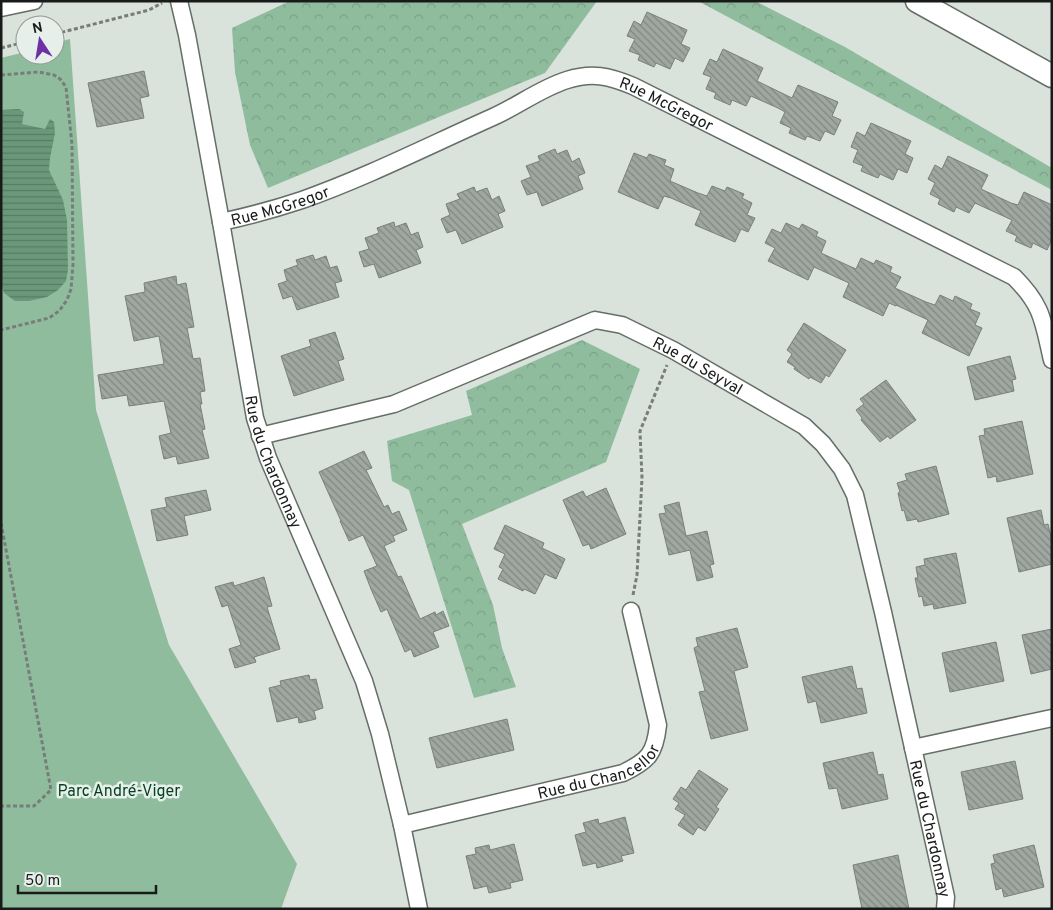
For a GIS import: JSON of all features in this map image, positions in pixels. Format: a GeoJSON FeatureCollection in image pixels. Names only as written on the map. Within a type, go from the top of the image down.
{"type":"FeatureCollection","features":[{"type":"Feature","properties":{"kind":"main road"},"geometry":{"type":"LineString","coordinates":[[917,1],[1046,74]]}},
{"type":"Feature","properties":{"kind":"street"},"geometry":{"type":"LineString","coordinates":[[1,8],[34,1]]}},
{"type":"Feature","properties":{"kind":"street","name":"Rue du Chardonnay"},"geometry":{"type":"LineString","coordinates":[[179,1],[187,35],[221,222],[249,391],[260,436],[364,681],[380,734],[402,825],[419,909]]}},
{"type":"Feature","properties":{"kind":"street","name":"Rue McGregor"},"geometry":{"type":"LineString","coordinates":[[221,222],[266,212],[343,184],[510,110],[545,89],[567,80],[598,75],[633,86],[1014,278],[1029,292],[1039,308],[1052,360]]}},
{"type":"Feature","properties":{"kind":"street","name":"Rue du Seyval"},"geometry":{"type":"LineString","coordinates":[[260,436],[394,404],[595,320],[622,324],[673,350],[804,426],[824,444],[842,469],[855,495],[913,748]]}},
{"type":"Feature","properties":{"kind":"street","name":"Rue du Chancellor"},"geometry":{"type":"LineString","coordinates":[[402,825],[623,773],[641,764],[651,753],[656,740],[658,725],[631,610]]}},
{"type":"Feature","properties":{"kind":"street"},"geometry":{"type":"LineString","coordinates":[[913,748],[1052,718]]}},
{"type":"Feature","properties":{"kind":"street","name":"Rue du Chardonnay"},"geometry":{"type":"LineString","coordinates":[[913,748],[946,896],[946,909]]}},
{"type":"Feature","properties":{"kind":"path"},"geometry":{"type":"LineString","coordinates":[[65,31],[149,10],[165,1]]}},
{"type":"Feature","properties":{"kind":"path"},"geometry":{"type":"LineString","coordinates":[[1,48],[15,44]]}},
{"type":"Feature","properties":{"kind":"path"},"geometry":{"type":"LineString","coordinates":[[1,75],[38,72],[54,75],[66,87],[72,145],[73,265],[71,290],[59,312],[50,318],[1,330]]}},
{"type":"Feature","properties":{"kind":"path"},"geometry":{"type":"LineString","coordinates":[[631,610],[637,575],[642,478],[640,431],[673,350]]}},
{"type":"Feature","properties":{"kind":"path"},"geometry":{"type":"LineString","coordinates":[[1,522],[51,790],[34,806],[1,806]]}},
{"type":"Feature","properties":{"kind":"green space"},"geometry":{"type":"Polygon","coordinates":[[[290,1],[597,1],[545,73],[268,188],[250,145],[235,72],[232,28],[290,1]]]}},
{"type":"Feature","properties":{"kind":"green space"},"geometry":{"type":"Polygon","coordinates":[[[698,1],[755,1],[845,47],[1052,168],[1052,190],[698,1]]]}},
{"type":"Feature","properties":{"kind":"green space","name":"Parc André-Viger"},"geometry":{"type":"Polygon","coordinates":[[[70,39],[96,410],[169,645],[297,864],[281,909],[1,909],[1,58],[15,54],[15,65],[65,65],[65,40],[70,39]]]}},
{"type":"Feature","properties":{"kind":"green space"},"geometry":{"type":"Polygon","coordinates":[[[582,340],[640,369],[606,462],[462,524],[493,605],[502,648],[516,687],[474,698],[409,490],[392,481],[387,441],[472,415],[466,391],[582,340]]]}},
{"type":"Feature","properties":{"kind":"shaded area"},"geometry":{"type":"Polygon","coordinates":[[[19,109],[24,112],[22,124],[45,129],[50,119],[54,122],[55,133],[49,170],[63,200],[67,220],[68,270],[66,281],[58,290],[47,297],[29,301],[15,301],[4,293],[1,283],[1,110],[19,109]]]}},
{"type":"Feature","properties":{"kind":"building"},"geometry":{"type":"Polygon","coordinates":[[[647,12],[687,30],[681,44],[690,48],[683,62],[675,58],[670,69],[656,63],[654,67],[638,60],[640,55],[629,51],[635,39],[627,36],[634,21],[641,25],[647,12]]]}},
{"type":"Feature","properties":{"kind":"building"},"geometry":{"type":"Polygon","coordinates":[[[723,49],[763,68],[757,81],[792,98],[798,85],[838,102],[832,116],[841,120],[834,135],[825,131],[820,141],[807,136],[805,140],[789,133],[791,128],[780,123],[785,112],[778,108],[751,96],[746,106],[732,100],[730,105],[714,98],[716,93],[706,89],[711,77],[703,74],[710,59],[717,62],[723,49]]]}},
{"type":"Feature","properties":{"kind":"building"},"geometry":{"type":"Polygon","coordinates":[[[144,71],[149,96],[140,98],[144,118],[97,127],[88,83],[144,71]]]}},
{"type":"Feature","properties":{"kind":"building"},"geometry":{"type":"Polygon","coordinates":[[[871,123],[911,141],[905,154],[913,158],[907,173],[898,169],[893,180],[880,174],[878,178],[861,171],[863,166],[853,162],[858,150],[851,147],[857,132],[865,136],[871,123]]]}},
{"type":"Feature","properties":{"kind":"building"},"geometry":{"type":"Polygon","coordinates":[[[555,149],[557,154],[567,150],[572,162],[579,158],[585,173],[578,176],[583,189],[542,206],[537,192],[527,195],[521,181],[531,177],[526,166],[540,161],[538,156],[555,149]]]}},
{"type":"Feature","properties":{"kind":"building"},"geometry":{"type":"Polygon","coordinates":[[[634,153],[647,158],[649,154],[666,160],[664,165],[674,169],[670,181],[698,193],[707,196],[712,186],[725,191],[727,187],[744,194],[742,198],[752,203],[747,215],[755,218],[748,232],[741,229],[735,242],[695,225],[701,211],[671,198],[664,196],[658,209],[618,192],[634,153]]]}},
{"type":"Feature","properties":{"kind":"building"},"geometry":{"type":"Polygon","coordinates":[[[948,156],[988,175],[981,189],[1018,205],[1024,192],[1052,205],[1052,239],[1047,250],[1033,243],[1031,248],[1015,241],[1017,236],[1006,231],[1012,220],[975,203],[969,213],[956,207],[954,212],[938,204],[940,199],[930,194],[935,183],[928,179],[935,165],[942,169],[948,156]]]}},
{"type":"Feature","properties":{"kind":"building"},"geometry":{"type":"Polygon","coordinates":[[[474,187],[476,192],[487,188],[492,200],[499,196],[505,211],[498,214],[503,227],[462,244],[456,230],[447,233],[441,219],[450,215],[446,204],[460,199],[457,194],[474,187]]]}},
{"type":"Feature","properties":{"kind":"building"},"geometry":{"type":"Polygon","coordinates":[[[394,222],[395,227],[406,223],[411,235],[418,232],[423,247],[416,250],[421,263],[379,278],[374,264],[364,267],[359,252],[369,249],[365,238],[379,233],[377,228],[394,222]]]}},
{"type":"Feature","properties":{"kind":"building"},"geometry":{"type":"Polygon","coordinates":[[[786,223],[799,229],[802,224],[818,232],[816,236],[826,241],[821,253],[856,269],[861,258],[874,264],[876,260],[892,267],[890,272],[901,277],[895,288],[926,302],[935,305],[940,295],[953,301],[955,296],[972,304],[970,309],[980,313],[975,325],[982,328],[969,356],[922,333],[928,320],[889,303],[883,316],[843,297],[849,283],[814,267],[808,280],[768,261],[775,248],[765,243],[772,229],[781,233],[786,223]]]}},
{"type":"Feature","properties":{"kind":"building"},"geometry":{"type":"Polygon","coordinates":[[[313,255],[315,260],[326,256],[330,268],[337,266],[342,281],[335,283],[339,297],[297,310],[292,296],[283,299],[278,284],[287,281],[284,270],[298,265],[296,260],[313,255]]]}},
{"type":"Feature","properties":{"kind":"building"},"geometry":{"type":"Polygon","coordinates":[[[176,276],[177,285],[186,283],[194,327],[187,328],[193,359],[200,358],[205,391],[200,392],[202,404],[200,404],[205,429],[202,430],[209,458],[178,464],[176,456],[164,459],[159,436],[171,433],[164,401],[129,406],[127,395],[102,399],[98,375],[164,364],[159,336],[134,341],[125,296],[145,292],[144,283],[176,276]]]}},
{"type":"Feature","properties":{"kind":"building"},"geometry":{"type":"Polygon","coordinates":[[[804,323],[846,350],[829,377],[826,375],[821,383],[810,377],[809,379],[787,362],[792,354],[787,350],[804,323]]]}},
{"type":"Feature","properties":{"kind":"building"},"geometry":{"type":"Polygon","coordinates":[[[335,332],[344,359],[338,361],[344,380],[294,396],[281,356],[311,346],[309,340],[335,332]]]}},
{"type":"Feature","properties":{"kind":"building"},"geometry":{"type":"Polygon","coordinates":[[[1010,356],[1016,379],[1012,380],[1014,391],[975,400],[967,367],[1010,356]]]}},
{"type":"Feature","properties":{"kind":"building"},"geometry":{"type":"Polygon","coordinates":[[[886,380],[916,420],[890,439],[888,436],[880,442],[861,420],[862,418],[856,410],[864,404],[860,399],[886,380]]]}},
{"type":"Feature","properties":{"kind":"building"},"geometry":{"type":"Polygon","coordinates":[[[1022,421],[1033,474],[997,482],[996,476],[988,478],[979,436],[985,435],[984,429],[1022,421]]]}},
{"type":"Feature","properties":{"kind":"building"},"geometry":{"type":"Polygon","coordinates":[[[364,451],[372,468],[366,470],[384,507],[388,505],[392,514],[399,511],[407,530],[393,536],[395,541],[384,546],[398,577],[401,576],[420,619],[435,612],[436,615],[443,611],[449,626],[433,632],[439,647],[414,657],[411,649],[405,652],[387,609],[381,612],[371,589],[364,571],[377,566],[363,535],[349,541],[319,472],[364,451]]]}},
{"type":"Feature","properties":{"kind":"building"},"geometry":{"type":"Polygon","coordinates":[[[936,466],[949,514],[918,522],[917,519],[907,521],[904,510],[902,511],[897,483],[907,480],[905,474],[936,466]]]}},
{"type":"Feature","properties":{"kind":"building"},"geometry":{"type":"Polygon","coordinates":[[[606,488],[626,534],[591,549],[589,544],[583,546],[563,500],[583,491],[586,497],[606,488]]]}},
{"type":"Feature","properties":{"kind":"building"},"geometry":{"type":"Polygon","coordinates":[[[206,490],[211,510],[184,516],[188,535],[157,541],[151,510],[167,507],[165,498],[206,490]]]}},
{"type":"Feature","properties":{"kind":"building"},"geometry":{"type":"Polygon","coordinates":[[[679,502],[686,536],[707,531],[714,564],[710,565],[713,577],[697,581],[690,550],[669,555],[659,514],[666,513],[664,506],[679,502]]]}},
{"type":"Feature","properties":{"kind":"building"},"geometry":{"type":"Polygon","coordinates":[[[1041,510],[1044,525],[1048,524],[1052,541],[1052,564],[1019,572],[1007,518],[1041,510]]]}},
{"type":"Feature","properties":{"kind":"building"},"geometry":{"type":"Polygon","coordinates":[[[505,525],[544,543],[542,548],[565,559],[556,579],[545,574],[535,594],[524,589],[523,591],[498,579],[503,569],[499,567],[505,554],[494,549],[505,525]]]}},
{"type":"Feature","properties":{"kind":"building"},"geometry":{"type":"Polygon","coordinates":[[[956,553],[966,603],[934,609],[933,604],[924,606],[922,596],[919,597],[915,578],[918,578],[916,567],[925,565],[924,559],[956,553]]]}},
{"type":"Feature","properties":{"kind":"building"},"geometry":{"type":"Polygon","coordinates":[[[264,577],[272,606],[267,607],[280,649],[254,657],[256,662],[235,668],[229,649],[241,645],[228,605],[222,607],[215,587],[233,582],[234,586],[264,577]]]}},
{"type":"Feature","properties":{"kind":"building"},"geometry":{"type":"Polygon","coordinates":[[[737,628],[748,667],[734,671],[748,730],[711,739],[699,692],[705,691],[694,648],[698,646],[696,638],[737,628]]]}},
{"type":"Feature","properties":{"kind":"building"},"geometry":{"type":"Polygon","coordinates":[[[1052,629],[1052,669],[1031,674],[1022,635],[1052,629]]]}},
{"type":"Feature","properties":{"kind":"building"},"geometry":{"type":"Polygon","coordinates":[[[996,642],[1004,681],[950,692],[942,653],[996,642]]]}},
{"type":"Feature","properties":{"kind":"building"},"geometry":{"type":"Polygon","coordinates":[[[852,666],[857,689],[862,688],[867,713],[821,723],[816,701],[808,703],[802,677],[852,666]]]}},
{"type":"Feature","properties":{"kind":"building"},"geometry":{"type":"Polygon","coordinates":[[[309,675],[310,680],[316,679],[323,708],[314,711],[316,719],[299,723],[298,717],[277,722],[269,688],[281,685],[280,681],[309,675]]]}},
{"type":"Feature","properties":{"kind":"building"},"geometry":{"type":"Polygon","coordinates":[[[507,719],[514,750],[437,768],[429,738],[507,719]]]}},
{"type":"Feature","properties":{"kind":"building"},"geometry":{"type":"Polygon","coordinates":[[[873,752],[878,775],[883,774],[888,799],[842,809],[837,788],[829,789],[823,763],[873,752]]]}},
{"type":"Feature","properties":{"kind":"building"},"geometry":{"type":"Polygon","coordinates":[[[1015,761],[1023,799],[969,810],[961,772],[1015,761]]]}},
{"type":"Feature","properties":{"kind":"building"},"geometry":{"type":"Polygon","coordinates":[[[699,770],[728,789],[716,807],[719,809],[705,831],[698,827],[693,835],[678,825],[685,815],[675,809],[679,803],[673,799],[681,787],[686,790],[699,770]]]}},
{"type":"Feature","properties":{"kind":"building"},"geometry":{"type":"Polygon","coordinates":[[[625,817],[634,853],[621,856],[623,861],[597,868],[596,863],[583,866],[575,835],[586,832],[583,823],[598,819],[599,824],[625,817]]]}},
{"type":"Feature","properties":{"kind":"building"},"geometry":{"type":"Polygon","coordinates":[[[514,844],[523,880],[510,883],[511,888],[489,893],[487,886],[474,889],[466,856],[476,854],[475,848],[489,845],[490,850],[514,844]]]}},
{"type":"Feature","properties":{"kind":"building"},"geometry":{"type":"Polygon","coordinates":[[[1034,845],[1044,887],[1004,897],[1002,888],[996,890],[991,864],[995,863],[993,855],[1034,845]]]}},
{"type":"Feature","properties":{"kind":"building"},"geometry":{"type":"Polygon","coordinates":[[[898,855],[909,909],[862,909],[853,865],[898,855]]]}}]}
